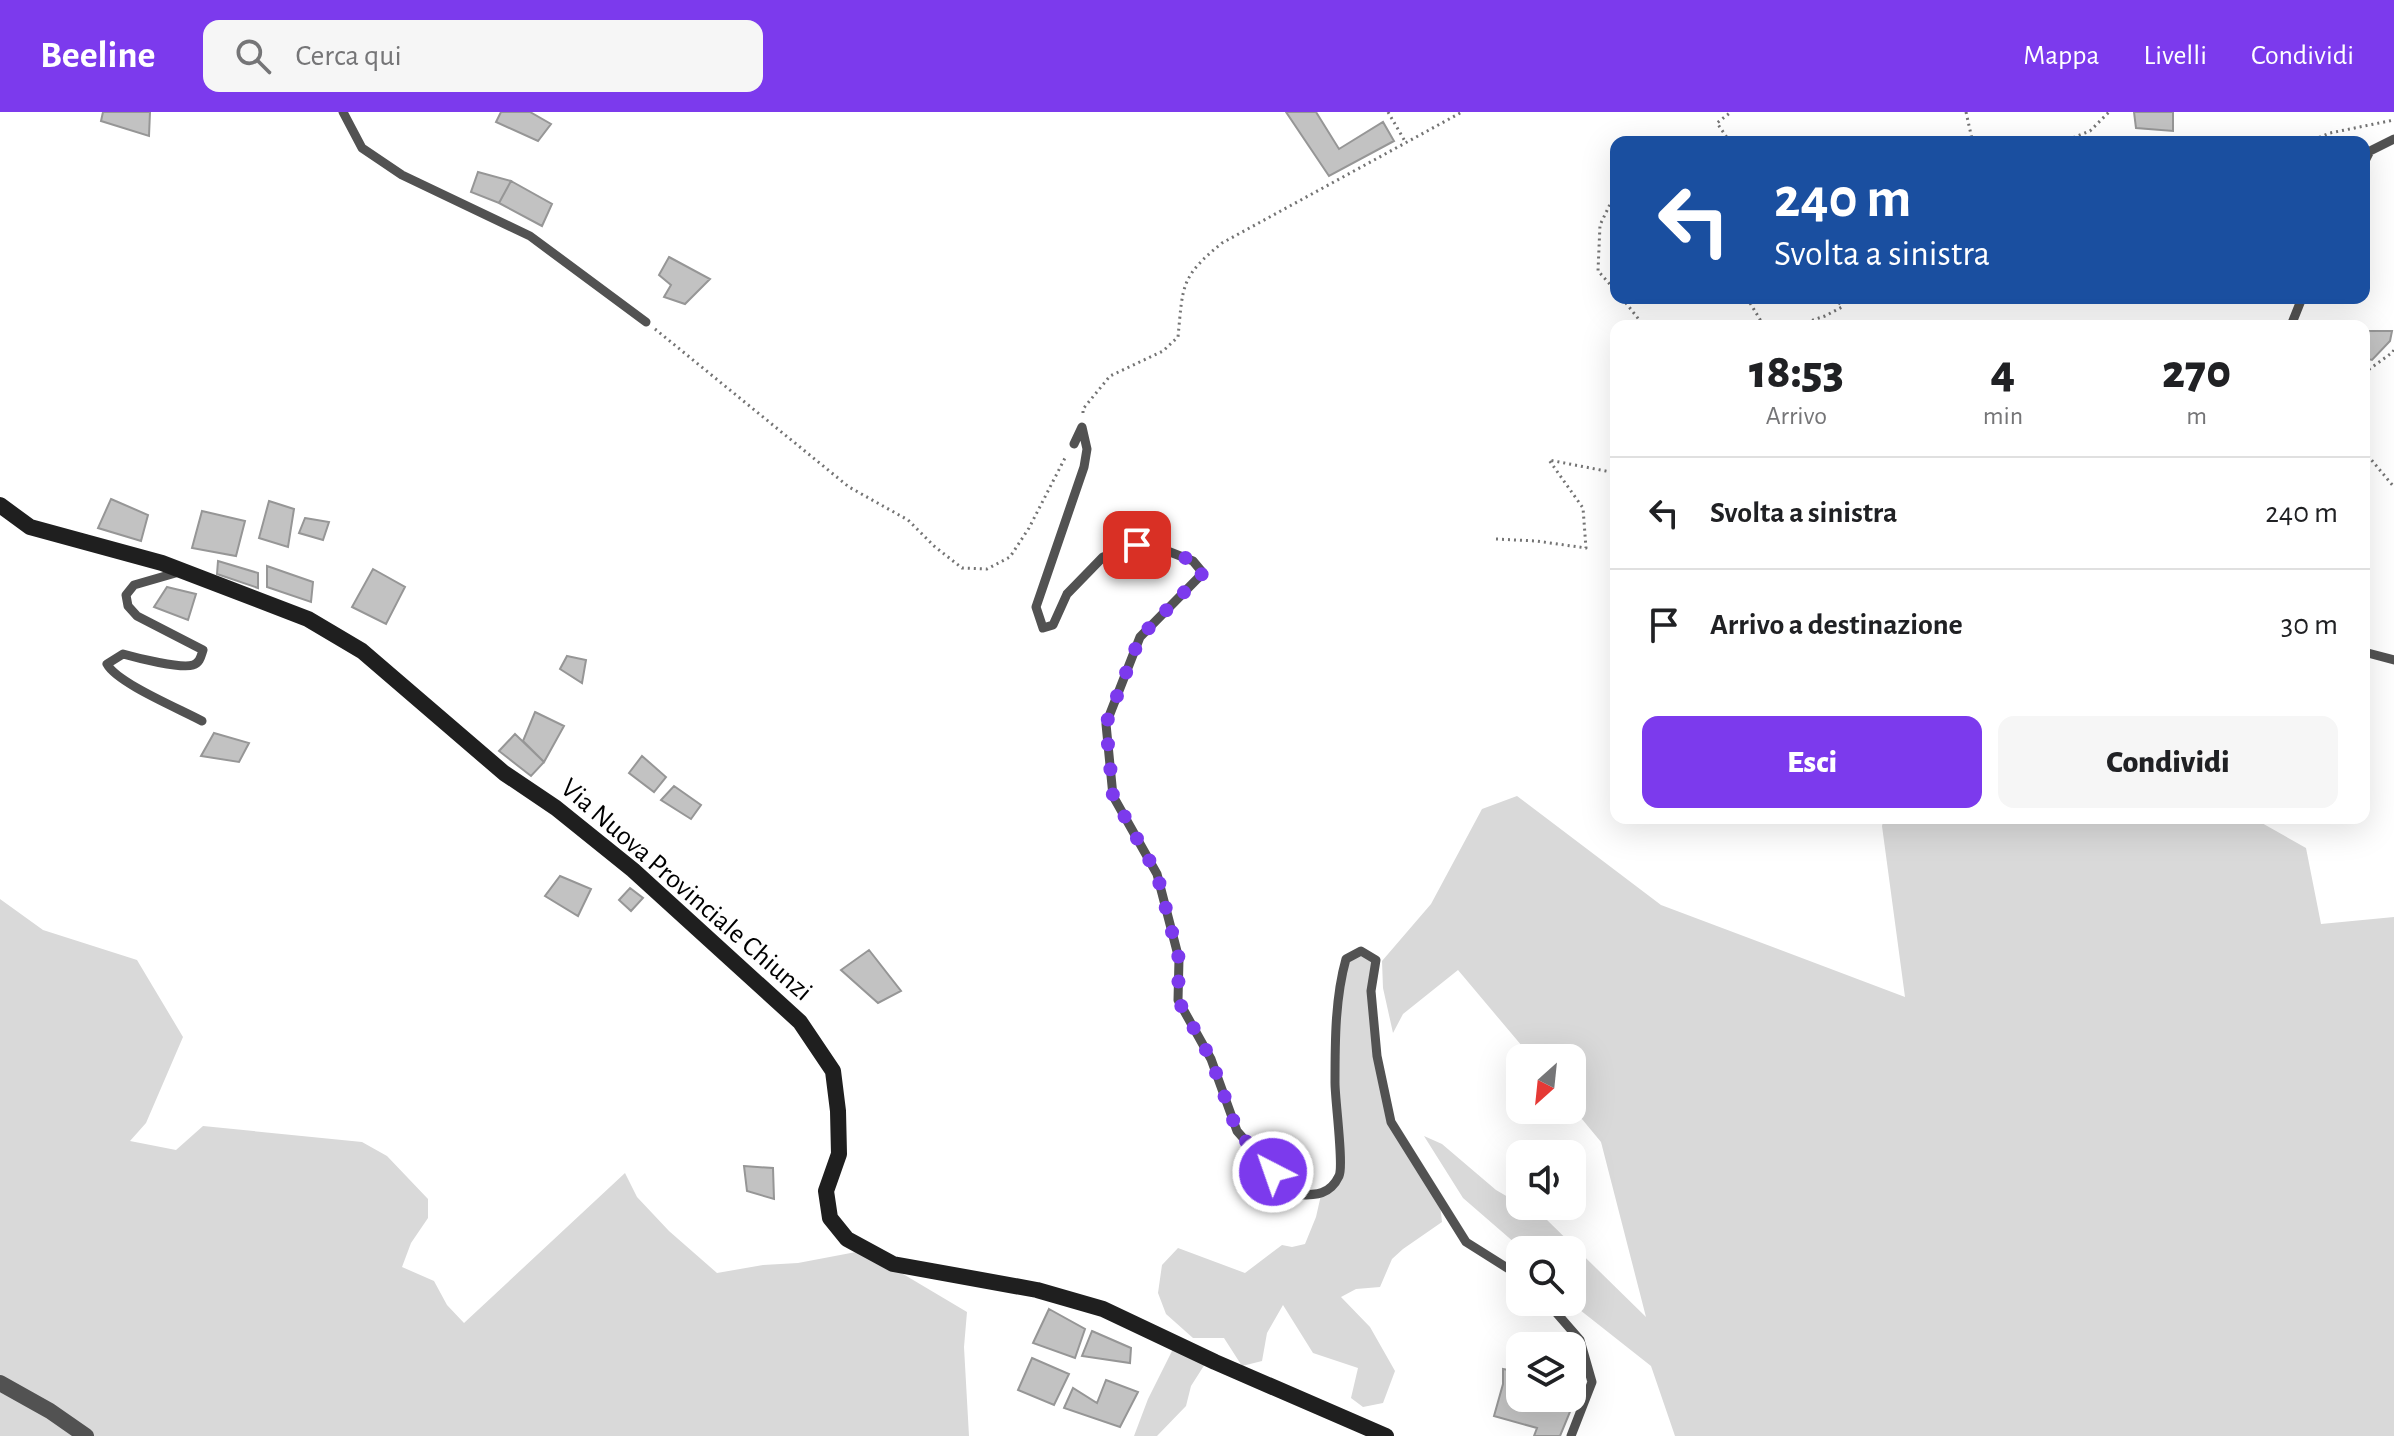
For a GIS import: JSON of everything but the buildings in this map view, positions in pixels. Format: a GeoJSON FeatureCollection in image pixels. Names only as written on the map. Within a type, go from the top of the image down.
{"type":"FeatureCollection","features":[{"type":"Feature","properties":{"kind":"main road","name":"Via Nuova Provinciale Chiunzi"},"geometry":{"type":"LineString","coordinates":[[0,505],[30,527],[162,563],[308,619],[362,651],[504,773],[556,808],[633,870],[800,1022],[833,1071],[839,1154],[826,1191],[830,1218],[847,1239],[893,1264],[1037,1290],[1103,1309],[1215,1362],[1386,1436]]}},
{"type":"Feature","properties":{"kind":"street"},"geometry":{"type":"LineString","coordinates":[[0,1383],[86,1436]]}},
{"type":"Feature","properties":{"kind":"lane"},"geometry":{"type":"LineString","coordinates":[[343,112],[362,148],[402,175],[530,236],[646,322]]}},
{"type":"Feature","properties":{"kind":"lane"},"geometry":{"type":"LineString","coordinates":[[2370,151],[2394,139]]}},
{"type":"Feature","properties":{"kind":"lane"},"geometry":{"type":"LineString","coordinates":[[1074,444],[1082,427]]}},
{"type":"Feature","properties":{"kind":"lane"},"geometry":{"type":"LineString","coordinates":[[1082,427],[1087,449],[1084,467],[1036,607],[1043,628],[1053,625],[1067,594],[1103,557],[1137,545],[1165,550],[1193,561],[1203,573],[1140,637],[1106,724],[1113,796],[1157,874],[1179,959],[1178,1000],[1211,1059],[1237,1131],[1298,1195],[1321,1195],[1333,1186],[1342,1172],[1335,1084],[1339,984],[1346,959],[1361,951],[1376,960],[1371,991],[1377,1056],[1391,1122],[1466,1242],[1506,1267]]}},
{"type":"Feature","properties":{"kind":"lane"},"geometry":{"type":"LineString","coordinates":[[183,571],[134,585],[126,595],[128,606],[137,616],[203,650],[200,660],[192,666],[181,666],[123,654],[107,664],[111,671],[129,683],[202,721]]}},
{"type":"Feature","properties":{"kind":"lane"},"geometry":{"type":"LineString","coordinates":[[2370,654],[2394,660]]}},
{"type":"Feature","properties":{"kind":"lane"},"geometry":{"type":"LineString","coordinates":[[1559,1316],[1580,1340],[1592,1382],[1571,1436]]}},
{"type":"Feature","properties":{"kind":"path"},"geometry":{"type":"LineString","coordinates":[[1388,112],[1406,143]]}},
{"type":"Feature","properties":{"kind":"path"},"geometry":{"type":"LineString","coordinates":[[1082,427],[1083,409],[1110,376],[1163,351],[1178,337],[1182,292],[1188,276],[1205,257],[1222,243],[1462,112]]}},
{"type":"Feature","properties":{"kind":"path"},"geometry":{"type":"LineString","coordinates":[[1726,136],[1717,123],[1731,112]]}},
{"type":"Feature","properties":{"kind":"path"},"geometry":{"type":"LineString","coordinates":[[1966,112],[1971,136]]}},
{"type":"Feature","properties":{"kind":"path"},"geometry":{"type":"LineString","coordinates":[[2077,136],[2090,131],[2109,112]]}},
{"type":"Feature","properties":{"kind":"path"},"geometry":{"type":"LineString","coordinates":[[2323,136],[2394,120]]}},
{"type":"Feature","properties":{"kind":"path"},"geometry":{"type":"LineString","coordinates":[[1610,204],[1600,225],[1598,271],[1610,284]]}},
{"type":"Feature","properties":{"kind":"path"},"geometry":{"type":"LineString","coordinates":[[1627,304],[1640,320]]}},
{"type":"Feature","properties":{"kind":"path"},"geometry":{"type":"LineString","coordinates":[[1813,320],[1842,307],[1840,304]]}},
{"type":"Feature","properties":{"kind":"path"},"geometry":{"type":"LineString","coordinates":[[646,322],[849,487],[908,520],[962,568],[987,569],[1010,557],[1074,444]]}},
{"type":"Feature","properties":{"kind":"path"},"geometry":{"type":"LineString","coordinates":[[2370,369],[2394,349]]}},
{"type":"Feature","properties":{"kind":"path"},"geometry":{"type":"LineString","coordinates":[[2370,458],[2394,487]]}},
{"type":"Feature","properties":{"kind":"path"},"geometry":{"type":"LineString","coordinates":[[1496,539],[1586,548],[1583,508],[1549,460],[1610,472]]}},
{"type":"Feature","properties":{"kind":"shaded area"},"geometry":{"type":"Polygon","coordinates":[[[1517,796],[1661,905],[1905,997],[1882,824],[2264,824],[2306,848],[2321,924],[2394,917],[2394,1436],[1675,1436],[1651,1366],[1586,1315],[1586,1258],[1646,1317],[1601,1142],[1586,1124],[1586,1044],[1520,1044],[1458,970],[1403,1014],[1393,1033],[1383,988],[1382,961],[1431,904],[1482,809],[1517,796]]]}},
{"type":"Feature","properties":{"kind":"shaded area"},"geometry":{"type":"Polygon","coordinates":[[[0,899],[43,930],[137,960],[183,1037],[146,1123],[130,1141],[176,1150],[203,1126],[362,1142],[387,1156],[428,1199],[428,1218],[411,1243],[402,1267],[434,1281],[447,1305],[464,1323],[625,1173],[637,1197],[669,1231],[717,1273],[856,1252],[898,1271],[967,1312],[964,1347],[969,1436],[0,1436],[0,899]]]}},
{"type":"Feature","properties":{"kind":"shaded area"},"geometry":{"type":"Polygon","coordinates":[[[1361,951],[1376,960],[1371,991],[1391,1122],[1440,1204],[1442,1222],[1392,1259],[1380,1287],[1356,1289],[1341,1297],[1370,1327],[1395,1371],[1383,1403],[1363,1407],[1351,1398],[1358,1368],[1313,1353],[1283,1305],[1267,1333],[1262,1361],[1242,1366],[1224,1338],[1193,1338],[1166,1314],[1158,1293],[1162,1265],[1178,1248],[1245,1273],[1282,1245],[1292,1247],[1305,1244],[1321,1195],[1342,1172],[1339,1146],[1339,984],[1346,959],[1361,951]]]}},
{"type":"Feature","properties":{"kind":"shaded area"},"geometry":{"type":"Polygon","coordinates":[[[1424,1136],[1442,1144],[1506,1196],[1506,1220],[1547,1220],[1563,1236],[1507,1236],[1463,1198],[1424,1136]]]}},
{"type":"Feature","properties":{"kind":"shaded area"},"geometry":{"type":"Polygon","coordinates":[[[1173,1349],[1205,1364],[1191,1386],[1186,1406],[1157,1436],[1134,1436],[1148,1399],[1173,1349]]]}},
{"type":"Feature","properties":{"kind":"route"},"geometry":{"type":"LineString","coordinates":[[1137,545],[1165,550],[1193,561],[1203,573],[1140,637],[1106,724],[1113,796],[1157,874],[1179,959],[1178,1000],[1211,1059],[1237,1131],[1273,1172]]}}]}
